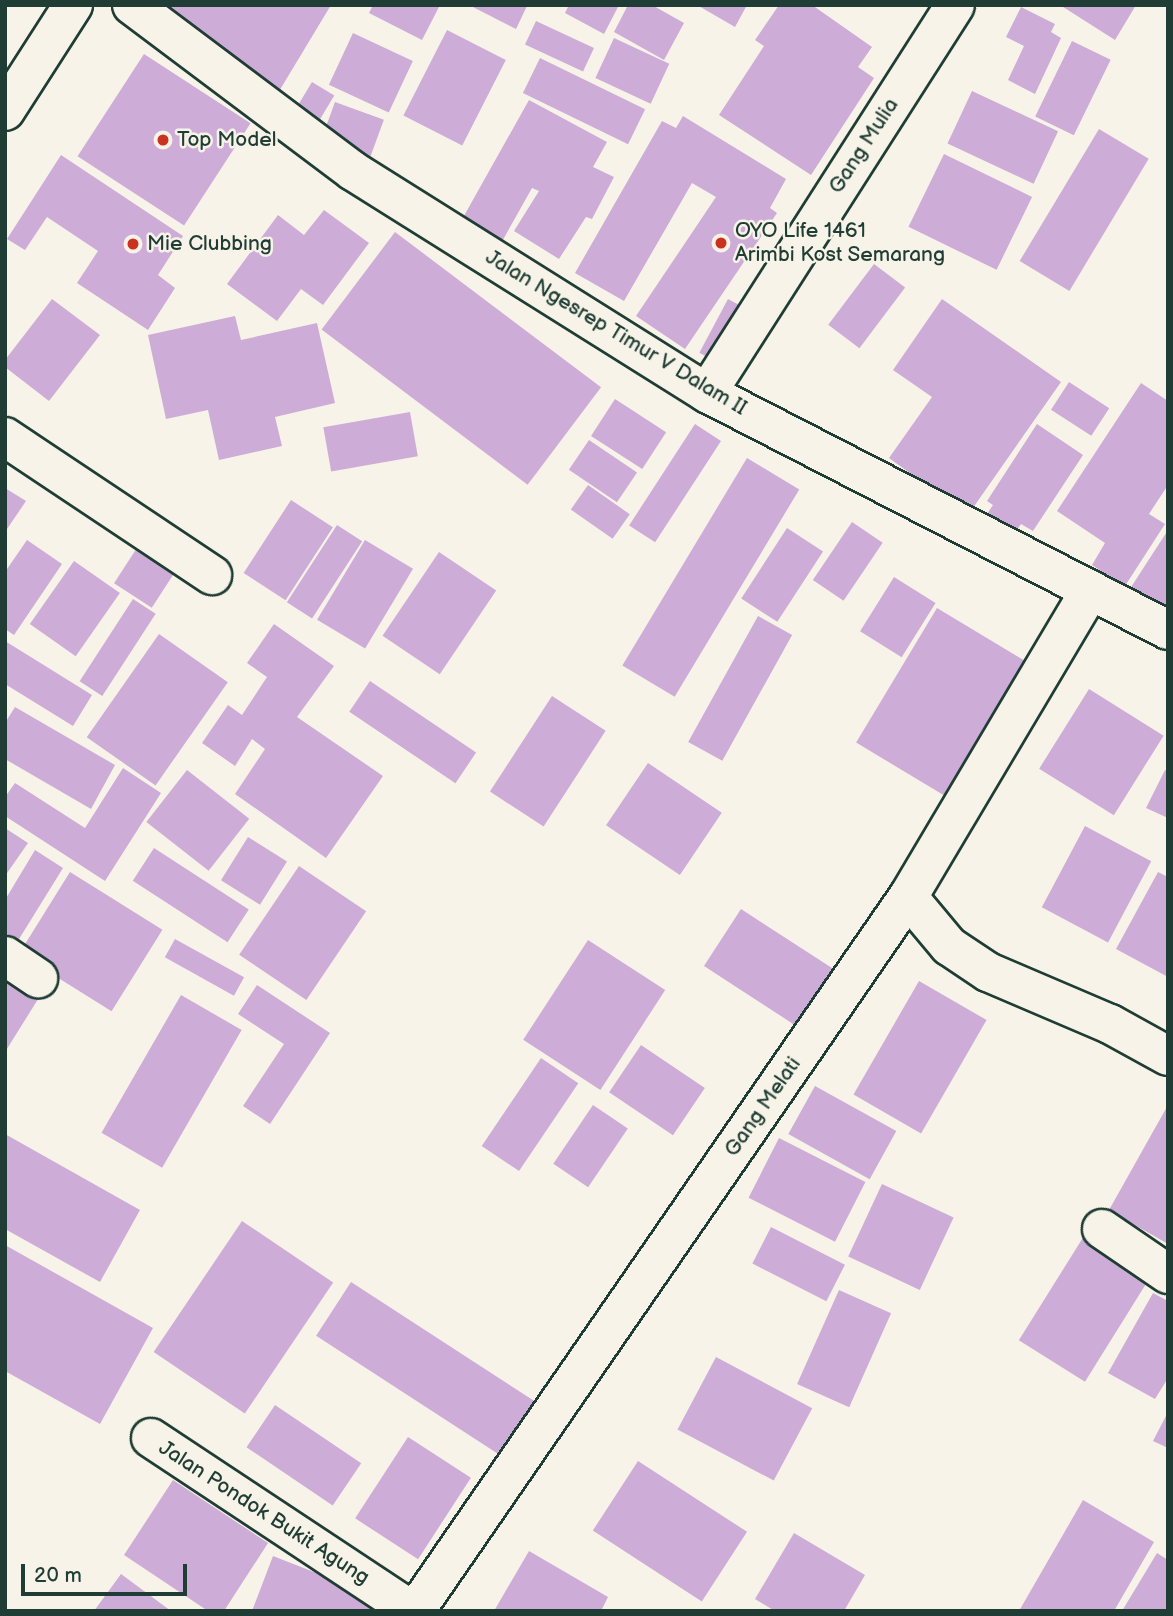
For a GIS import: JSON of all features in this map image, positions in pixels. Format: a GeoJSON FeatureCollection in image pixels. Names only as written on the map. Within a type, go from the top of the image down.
{"type":"FeatureCollection","features":[{"type":"Feature","properties":{"kind":"street"},"geometry":{"type":"LineString","coordinates":[[5,111],[73,5]]}},
{"type":"Feature","properties":{"kind":"street","name":"Jalan Ngesrep Timur V Dalam II"},"geometry":{"type":"LineString","coordinates":[[132,5],[353,171],[707,393],[1168,630]]}},
{"type":"Feature","properties":{"kind":"street","name":"Gang Mulia"},"geometry":{"type":"LineString","coordinates":[[707,393],[955,5]]}},
{"type":"Feature","properties":{"kind":"street"},"geometry":{"type":"LineString","coordinates":[[5,437],[212,575]]}},
{"type":"Feature","properties":{"kind":"street","name":"Gang Melati"},"geometry":{"type":"LineString","coordinates":[[414,1611],[908,897],[1090,590]]}},
{"type":"Feature","properties":{"kind":"street"},"geometry":{"type":"LineString","coordinates":[[908,897],[949,946],[988,972],[1110,1024],[1168,1056]]}},
{"type":"Feature","properties":{"kind":"street"},"geometry":{"type":"LineString","coordinates":[[5,957],[38,978]]}},
{"type":"Feature","properties":{"kind":"street"},"geometry":{"type":"LineString","coordinates":[[1102,1229],[1168,1274]]}},
{"type":"Feature","properties":{"kind":"street","name":"Jalan Pondok Bukit Agung"},"geometry":{"type":"LineString","coordinates":[[151,1438],[414,1611]]}},
{"type":"Feature","properties":{"kind":"building"},"geometry":{"type":"Polygon","coordinates":[[[171,5],[331,5],[278,93],[160,23],[171,5]]]}},
{"type":"Feature","properties":{"kind":"building"},"geometry":{"type":"Polygon","coordinates":[[[373,5],[440,5],[422,40],[369,13],[373,5]]]}},
{"type":"Feature","properties":{"kind":"building"},"geometry":{"type":"Polygon","coordinates":[[[469,5],[526,5],[527,6],[516,29],[469,5]]]}},
{"type":"Feature","properties":{"kind":"building"},"geometry":{"type":"Polygon","coordinates":[[[569,5],[619,5],[604,34],[565,13],[569,5]]]}},
{"type":"Feature","properties":{"kind":"building"},"geometry":{"type":"Polygon","coordinates":[[[628,5],[652,5],[684,23],[664,60],[614,32],[628,5]]]}},
{"type":"Feature","properties":{"kind":"building"},"geometry":{"type":"Polygon","coordinates":[[[697,5],[747,5],[735,27],[697,5]]]}},
{"type":"Feature","properties":{"kind":"building"},"geometry":{"type":"Polygon","coordinates":[[[779,5],[812,5],[872,47],[858,67],[874,78],[811,175],[719,115],[764,46],[755,40],[779,5]]]}},
{"type":"Feature","properties":{"kind":"building"},"geometry":{"type":"Polygon","coordinates":[[[1060,5],[1136,5],[1115,40],[1060,5]]]}},
{"type":"Feature","properties":{"kind":"building"},"geometry":{"type":"Polygon","coordinates":[[[1021,7],[1055,24],[1051,32],[1061,38],[1035,94],[1008,80],[1024,46],[1006,37],[1021,7]]]}},
{"type":"Feature","properties":{"kind":"building"},"geometry":{"type":"Polygon","coordinates":[[[536,21],[594,48],[583,72],[525,45],[536,21]]]}},
{"type":"Feature","properties":{"kind":"building"},"geometry":{"type":"Polygon","coordinates":[[[447,30],[506,60],[462,145],[403,116],[447,30]]]}},
{"type":"Feature","properties":{"kind":"building"},"geometry":{"type":"Polygon","coordinates":[[[353,33],[413,61],[389,113],[329,85],[353,33]]]}},
{"type":"Feature","properties":{"kind":"building"},"geometry":{"type":"Polygon","coordinates":[[[614,38],[669,64],[651,104],[595,78],[614,38]]]}},
{"type":"Feature","properties":{"kind":"building"},"geometry":{"type":"Polygon","coordinates":[[[1072,41],[1111,60],[1074,135],[1035,116],[1072,41]]]}},
{"type":"Feature","properties":{"kind":"building","name":"Top Model"},"geometry":{"type":"Polygon","coordinates":[[[144,54],[251,123],[184,225],[78,156],[144,54]]]}},
{"type":"Feature","properties":{"kind":"building"},"geometry":{"type":"Polygon","coordinates":[[[540,58],[645,109],[628,144],[523,93],[540,58]]]}},
{"type":"Feature","properties":{"kind":"building"},"geometry":{"type":"Polygon","coordinates":[[[312,82],[334,95],[318,122],[296,109],[312,82]]]}},
{"type":"Feature","properties":{"kind":"building"},"geometry":{"type":"Polygon","coordinates":[[[972,91],[1058,131],[1034,184],[947,144],[972,91]]]}},
{"type":"Feature","properties":{"kind":"building"},"geometry":{"type":"Polygon","coordinates":[[[529,100],[607,142],[593,167],[614,177],[592,219],[586,217],[559,259],[514,231],[539,191],[532,188],[500,245],[460,223],[529,100]]]}},
{"type":"Feature","properties":{"kind":"building"},"geometry":{"type":"Polygon","coordinates":[[[335,102],[384,120],[370,157],[321,140],[335,102]]]}},
{"type":"Feature","properties":{"kind":"building","name":"OYO Life 1461 Arimbi Kost Semarang"},"geometry":{"type":"Polygon","coordinates":[[[683,116],[786,179],[770,208],[777,213],[685,349],[636,316],[716,197],[692,183],[624,301],[575,273],[662,121],[676,128],[683,116]]]}},
{"type":"Feature","properties":{"kind":"building"},"geometry":{"type":"Polygon","coordinates":[[[1099,129],[1149,159],[1069,291],[1020,261],[1099,129]]]}},
{"type":"Feature","properties":{"kind":"building"},"geometry":{"type":"Polygon","coordinates":[[[944,154],[1032,197],[997,270],[908,227],[944,154]]]}},
{"type":"Feature","properties":{"kind":"building","name":"Mie Clubbing"},"geometry":{"type":"Polygon","coordinates":[[[61,155],[183,236],[158,275],[175,288],[148,330],[77,283],[98,251],[47,217],[25,250],[7,239],[61,155]]]}},
{"type":"Feature","properties":{"kind":"building"},"geometry":{"type":"Polygon","coordinates":[[[324,210],[369,243],[323,305],[301,289],[277,321],[227,284],[278,215],[304,235],[324,210]]]}},
{"type":"Feature","properties":{"kind":"building"},"geometry":{"type":"Polygon","coordinates":[[[395,232],[601,387],[528,485],[322,329],[395,232]]]}},
{"type":"Feature","properties":{"kind":"building"},"geometry":{"type":"Polygon","coordinates":[[[874,264],[905,287],[859,348],[828,325],[874,264]]]}},
{"type":"Feature","properties":{"kind":"building"},"geometry":{"type":"Polygon","coordinates":[[[52,299],[100,335],[49,401],[5,367],[5,360],[52,299]]]}},
{"type":"Feature","properties":{"kind":"building"},"geometry":{"type":"Polygon","coordinates":[[[728,299],[751,311],[722,365],[699,353],[728,299]]]}},
{"type":"Feature","properties":{"kind":"building"},"geometry":{"type":"Polygon","coordinates":[[[942,299],[1061,382],[968,515],[889,458],[932,397],[893,370],[942,299]]]}},
{"type":"Feature","properties":{"kind":"building"},"geometry":{"type":"Polygon","coordinates":[[[235,316],[241,340],[317,323],[335,403],[275,417],[282,446],[219,460],[208,410],[166,419],[148,335],[235,316]]]}},
{"type":"Feature","properties":{"kind":"building"},"geometry":{"type":"Polygon","coordinates":[[[1069,382],[1109,408],[1091,436],[1051,410],[1069,382]]]}},
{"type":"Feature","properties":{"kind":"building"},"geometry":{"type":"Polygon","coordinates":[[[1141,383],[1168,401],[1168,485],[1149,514],[1165,524],[1125,586],[1092,565],[1105,543],[1057,511],[1141,383]]]}},
{"type":"Feature","properties":{"kind":"building"},"geometry":{"type":"Polygon","coordinates":[[[615,399],[666,432],[642,469],[591,436],[615,399]]]}},
{"type":"Feature","properties":{"kind":"building"},"geometry":{"type":"Polygon","coordinates":[[[410,412],[418,456],[331,472],[323,427],[410,412]]]}},
{"type":"Feature","properties":{"kind":"building"},"geometry":{"type":"Polygon","coordinates":[[[695,424],[721,441],[655,542],[629,525],[695,424]]]}},
{"type":"Feature","properties":{"kind":"building"},"geometry":{"type":"Polygon","coordinates":[[[1037,424],[1083,455],[1033,531],[1021,524],[1013,536],[985,517],[993,505],[987,501],[1037,424]]]}},
{"type":"Feature","properties":{"kind":"building"},"geometry":{"type":"Polygon","coordinates":[[[589,440],[637,472],[617,502],[569,470],[589,440]]]}},
{"type":"Feature","properties":{"kind":"building"},"geometry":{"type":"Polygon","coordinates":[[[747,458],[799,489],[675,697],[622,665],[747,458]]]}},
{"type":"Feature","properties":{"kind":"building"},"geometry":{"type":"Polygon","coordinates":[[[588,485],[630,514],[613,539],[571,510],[588,485]]]}},
{"type":"Feature","properties":{"kind":"building"},"geometry":{"type":"Polygon","coordinates":[[[5,488],[26,501],[5,532],[5,488]]]}},
{"type":"Feature","properties":{"kind":"building"},"geometry":{"type":"Polygon","coordinates":[[[291,500],[333,527],[286,600],[244,573],[291,500]]]}},
{"type":"Feature","properties":{"kind":"building"},"geometry":{"type":"Polygon","coordinates":[[[852,522],[883,543],[844,601],[813,580],[852,522]]]}},
{"type":"Feature","properties":{"kind":"building"},"geometry":{"type":"Polygon","coordinates":[[[337,525],[362,541],[312,618],[287,602],[337,525]]]}},
{"type":"Feature","properties":{"kind":"building"},"geometry":{"type":"Polygon","coordinates":[[[787,528],[823,551],[777,622],[741,598],[787,528]]]}},
{"type":"Feature","properties":{"kind":"building"},"geometry":{"type":"Polygon","coordinates":[[[1168,530],[1168,610],[1124,598],[1168,530]]]}},
{"type":"Feature","properties":{"kind":"building"},"geometry":{"type":"Polygon","coordinates":[[[144,537],[182,562],[152,608],[114,583],[144,537]]]}},
{"type":"Feature","properties":{"kind":"building"},"geometry":{"type":"Polygon","coordinates":[[[27,540],[62,564],[14,635],[5,629],[5,572],[27,540]]]}},
{"type":"Feature","properties":{"kind":"building"},"geometry":{"type":"Polygon","coordinates":[[[365,540],[413,569],[365,649],[317,620],[365,540]]]}},
{"type":"Feature","properties":{"kind":"building"},"geometry":{"type":"Polygon","coordinates":[[[439,552],[496,591],[440,674],[383,636],[439,552]]]}},
{"type":"Feature","properties":{"kind":"building"},"geometry":{"type":"Polygon","coordinates":[[[74,561],[120,593],[76,656],[30,624],[74,561]]]}},
{"type":"Feature","properties":{"kind":"building"},"geometry":{"type":"Polygon","coordinates":[[[894,577],[936,603],[902,657],[860,631],[894,577]]]}},
{"type":"Feature","properties":{"kind":"building"},"geometry":{"type":"Polygon","coordinates":[[[133,599],[156,614],[102,696],[80,681],[133,599]]]}},
{"type":"Feature","properties":{"kind":"building"},"geometry":{"type":"Polygon","coordinates":[[[937,608],[1035,667],[954,801],[856,743],[937,608]]]}},
{"type":"Feature","properties":{"kind":"building"},"geometry":{"type":"Polygon","coordinates":[[[758,616],[792,635],[722,761],[688,742],[758,616]]]}},
{"type":"Feature","properties":{"kind":"building"},"geometry":{"type":"Polygon","coordinates":[[[274,624],[334,666],[297,717],[383,776],[326,858],[235,794],[265,749],[252,739],[235,766],[202,743],[228,705],[242,715],[267,677],[247,663],[274,624]]]}},
{"type":"Feature","properties":{"kind":"building"},"geometry":{"type":"Polygon","coordinates":[[[159,634],[228,682],[156,785],[87,737],[159,634]]]}},
{"type":"Feature","properties":{"kind":"building"},"geometry":{"type":"Polygon","coordinates":[[[5,641],[92,695],[73,726],[5,684],[5,641]]]}},
{"type":"Feature","properties":{"kind":"building"},"geometry":{"type":"Polygon","coordinates":[[[370,681],[476,753],[455,783],[349,712],[370,681]]]}},
{"type":"Feature","properties":{"kind":"building"},"geometry":{"type":"Polygon","coordinates":[[[1089,689],[1164,736],[1114,815],[1039,769],[1089,689]]]}},
{"type":"Feature","properties":{"kind":"building"},"geometry":{"type":"Polygon","coordinates":[[[552,696],[606,731],[544,826],[490,792],[552,696]]]}},
{"type":"Feature","properties":{"kind":"building"},"geometry":{"type":"Polygon","coordinates":[[[15,707],[115,765],[91,809],[5,759],[5,723],[15,707]]]}},
{"type":"Feature","properties":{"kind":"building"},"geometry":{"type":"Polygon","coordinates":[[[648,763],[722,813],[680,875],[606,825],[648,763]]]}},
{"type":"Feature","properties":{"kind":"building"},"geometry":{"type":"Polygon","coordinates":[[[123,768],[161,793],[105,881],[5,816],[5,797],[15,783],[85,828],[123,768]]]}},
{"type":"Feature","properties":{"kind":"building"},"geometry":{"type":"Polygon","coordinates":[[[187,770],[249,819],[209,871],[146,822],[187,770]]]}},
{"type":"Feature","properties":{"kind":"building"},"geometry":{"type":"Polygon","coordinates":[[[1165,770],[1168,772],[1168,818],[1146,808],[1165,770]]]}},
{"type":"Feature","properties":{"kind":"building"},"geometry":{"type":"Polygon","coordinates":[[[1085,826],[1151,861],[1108,942],[1042,907],[1085,826]]]}},
{"type":"Feature","properties":{"kind":"building"},"geometry":{"type":"Polygon","coordinates":[[[5,828],[28,843],[5,876],[5,828]]]}},
{"type":"Feature","properties":{"kind":"building"},"geometry":{"type":"Polygon","coordinates":[[[248,837],[287,861],[260,905],[221,880],[248,837]]]}},
{"type":"Feature","properties":{"kind":"building"},"geometry":{"type":"Polygon","coordinates":[[[154,848],[249,910],[228,942],[133,881],[154,848]]]}},
{"type":"Feature","properties":{"kind":"building"},"geometry":{"type":"Polygon","coordinates":[[[35,850],[63,868],[11,952],[5,948],[5,900],[35,850]]]}},
{"type":"Feature","properties":{"kind":"building"},"geometry":{"type":"Polygon","coordinates":[[[299,866],[366,911],[306,1000],[239,955],[299,866]]]}},
{"type":"Feature","properties":{"kind":"building"},"geometry":{"type":"Polygon","coordinates":[[[70,872],[162,930],[112,1011],[19,953],[70,872]]]}},
{"type":"Feature","properties":{"kind":"building"},"geometry":{"type":"Polygon","coordinates":[[[1158,872],[1168,877],[1168,977],[1116,949],[1158,872]]]}},
{"type":"Feature","properties":{"kind":"building"},"geometry":{"type":"Polygon","coordinates":[[[741,909],[832,968],[795,1025],[704,966],[741,909]]]}},
{"type":"Feature","properties":{"kind":"building"},"geometry":{"type":"Polygon","coordinates":[[[175,939],[244,977],[234,996],[165,957],[175,939]]]}},
{"type":"Feature","properties":{"kind":"building"},"geometry":{"type":"Polygon","coordinates":[[[588,940],[665,990],[600,1090],[523,1040],[588,940]]]}},
{"type":"Feature","properties":{"kind":"building"},"geometry":{"type":"Polygon","coordinates":[[[5,974],[40,996],[5,1052],[5,974]]]}},
{"type":"Feature","properties":{"kind":"building"},"geometry":{"type":"Polygon","coordinates":[[[919,981],[987,1020],[921,1133],[854,1094],[919,981]]]}},
{"type":"Feature","properties":{"kind":"building"},"geometry":{"type":"Polygon","coordinates":[[[257,985],[330,1033],[270,1124],[243,1106],[284,1044],[238,1014],[257,985]]]}},
{"type":"Feature","properties":{"kind":"building"},"geometry":{"type":"Polygon","coordinates":[[[181,995],[242,1030],[162,1168],[102,1133],[181,995]]]}},
{"type":"Feature","properties":{"kind":"building"},"geometry":{"type":"Polygon","coordinates":[[[641,1045],[705,1088],[673,1135],[609,1092],[641,1045]]]}},
{"type":"Feature","properties":{"kind":"building"},"geometry":{"type":"Polygon","coordinates":[[[541,1058],[578,1083],[519,1171],[482,1146],[541,1058]]]}},
{"type":"Feature","properties":{"kind":"building"},"geometry":{"type":"Polygon","coordinates":[[[815,1086],[896,1131],[870,1179],[788,1134],[815,1086]]]}},
{"type":"Feature","properties":{"kind":"building"},"geometry":{"type":"Polygon","coordinates":[[[593,1105],[628,1128],[588,1187],[553,1164],[593,1105]]]}},
{"type":"Feature","properties":{"kind":"building"},"geometry":{"type":"Polygon","coordinates":[[[1168,1105],[1168,1244],[1109,1210],[1168,1105]]]}},
{"type":"Feature","properties":{"kind":"building"},"geometry":{"type":"Polygon","coordinates":[[[5,1134],[140,1210],[100,1282],[5,1229],[5,1134]]]}},
{"type":"Feature","properties":{"kind":"building"},"geometry":{"type":"Polygon","coordinates":[[[779,1138],[865,1182],[835,1242],[749,1198],[779,1138]]]}},
{"type":"Feature","properties":{"kind":"building"},"geometry":{"type":"Polygon","coordinates":[[[882,1184],[954,1217],[920,1290],[848,1257],[882,1184]]]}},
{"type":"Feature","properties":{"kind":"building"},"geometry":{"type":"Polygon","coordinates":[[[242,1221],[333,1283],[245,1413],[154,1352],[242,1221]]]}},
{"type":"Feature","properties":{"kind":"building"},"geometry":{"type":"Polygon","coordinates":[[[771,1227],[845,1265],[826,1301],[752,1264],[771,1227]]]}},
{"type":"Feature","properties":{"kind":"building"},"geometry":{"type":"Polygon","coordinates":[[[1084,1236],[1150,1277],[1085,1382],[1019,1340],[1084,1236]]]}},
{"type":"Feature","properties":{"kind":"building"},"geometry":{"type":"Polygon","coordinates":[[[5,1245],[153,1328],[100,1424],[5,1371],[5,1245]]]}},
{"type":"Feature","properties":{"kind":"building"},"geometry":{"type":"Polygon","coordinates":[[[351,1282],[535,1401],[500,1455],[316,1336],[351,1282]]]}},
{"type":"Feature","properties":{"kind":"building"},"geometry":{"type":"Polygon","coordinates":[[[839,1290],[891,1313],[849,1407],[797,1384],[839,1290]]]}},
{"type":"Feature","properties":{"kind":"building"},"geometry":{"type":"Polygon","coordinates":[[[1153,1293],[1168,1301],[1168,1378],[1155,1399],[1108,1373],[1153,1293]]]}},
{"type":"Feature","properties":{"kind":"building"},"geometry":{"type":"Polygon","coordinates":[[[716,1357],[812,1408],[774,1481],[678,1429],[716,1357]]]}},
{"type":"Feature","properties":{"kind":"building"},"geometry":{"type":"Polygon","coordinates":[[[275,1405],[361,1463],[333,1505],[246,1447],[275,1405]]]}},
{"type":"Feature","properties":{"kind":"building"},"geometry":{"type":"Polygon","coordinates":[[[1168,1412],[1168,1448],[1153,1441],[1168,1412]]]}},
{"type":"Feature","properties":{"kind":"building"},"geometry":{"type":"Polygon","coordinates":[[[408,1437],[471,1478],[418,1559],[355,1518],[408,1437]]]}},
{"type":"Feature","properties":{"kind":"building"},"geometry":{"type":"Polygon","coordinates":[[[638,1461],[747,1532],[702,1601],[593,1531],[638,1461]]]}},
{"type":"Feature","properties":{"kind":"building"},"geometry":{"type":"Polygon","coordinates":[[[173,1480],[268,1543],[224,1611],[208,1611],[124,1555],[173,1480]]]}},
{"type":"Feature","properties":{"kind":"building"},"geometry":{"type":"Polygon","coordinates":[[[1083,1500],[1154,1542],[1114,1611],[1019,1611],[1083,1500]]]}},
{"type":"Feature","properties":{"kind":"building"},"geometry":{"type":"Polygon","coordinates":[[[794,1533],[865,1575],[844,1611],[775,1611],[755,1599],[794,1533]]]}},
{"type":"Feature","properties":{"kind":"building"},"geometry":{"type":"Polygon","coordinates":[[[529,1551],[608,1597],[601,1611],[494,1611],[529,1551]]]}},
{"type":"Feature","properties":{"kind":"building"},"geometry":{"type":"Polygon","coordinates":[[[1157,1553],[1168,1560],[1168,1611],[1122,1611],[1157,1553]]]}},
{"type":"Feature","properties":{"kind":"building"},"geometry":{"type":"Polygon","coordinates":[[[273,1556],[393,1603],[390,1611],[252,1611],[273,1556]]]}},
{"type":"Feature","properties":{"kind":"building"},"geometry":{"type":"Polygon","coordinates":[[[121,1574],[171,1611],[94,1611],[121,1574]]]}},
{"type":"Feature","properties":{"kind":"place","name":"Top Model"},"geometry":{"type":"Point","coordinates":[163,140]}},
{"type":"Feature","properties":{"kind":"place","name":"OYO Life 1461 Arimbi Kost Semarang"},"geometry":{"type":"Point","coordinates":[721,243]}},
{"type":"Feature","properties":{"kind":"place","name":"Mie Clubbing"},"geometry":{"type":"Point","coordinates":[133,244]}}]}
